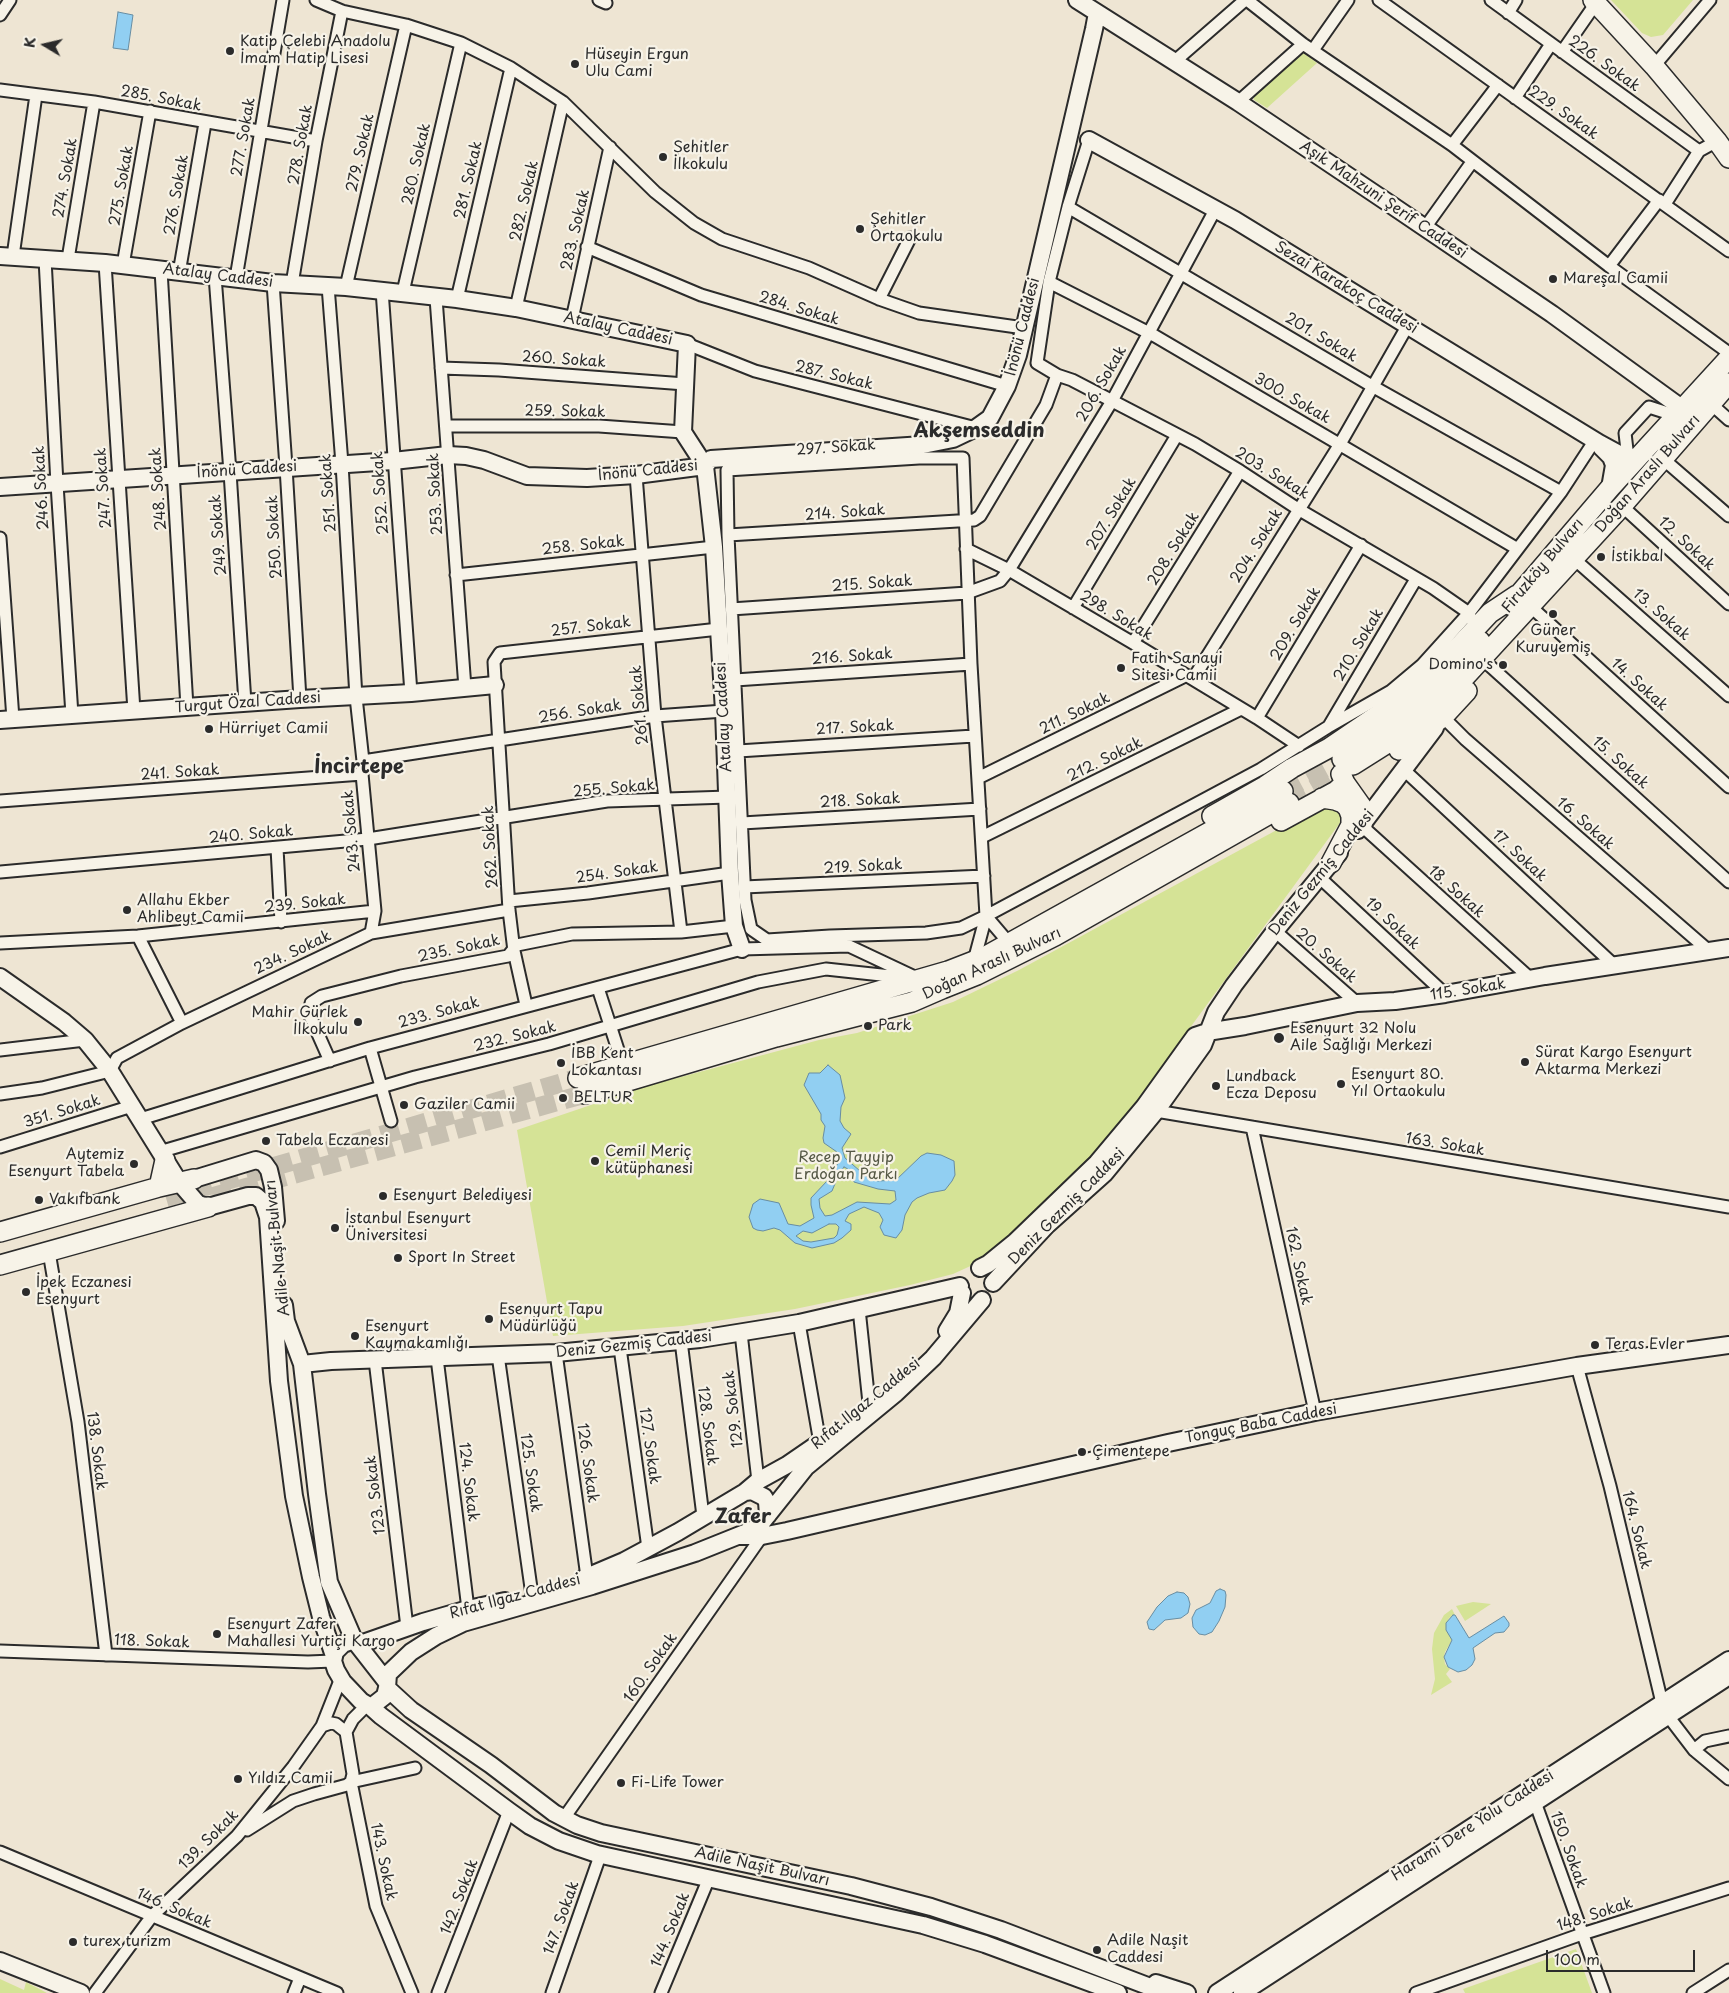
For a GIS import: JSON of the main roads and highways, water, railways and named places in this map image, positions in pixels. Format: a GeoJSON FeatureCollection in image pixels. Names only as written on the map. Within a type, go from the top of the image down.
{"type":"FeatureCollection","features":[{"type":"Feature","properties":{"kind":"main road"},"geometry":{"type":"LineString","coordinates":[[1594,2],[1654,66],[1729,158]]}},
{"type":"Feature","properties":{"kind":"main road","name":"Firuzköy Bulvarı"},"geometry":{"type":"LineString","coordinates":[[1523,600],[1610,488],[1729,358]]}},
{"type":"Feature","properties":{"kind":"main road","name":"Doğan Araslı Bulvarı"},"geometry":{"type":"LineString","coordinates":[[1345,773],[1391,741],[1440,702],[1523,600],[1573,558],[1622,506],[1729,382]]}},
{"type":"Feature","properties":{"kind":"main road"},"geometry":{"type":"LineString","coordinates":[[1052,928],[1090,887],[1128,863],[1265,786],[1388,708],[1422,681],[1472,621],[1523,600]]}},
{"type":"Feature","properties":{"kind":"main road"},"geometry":{"type":"LineString","coordinates":[[1052,928],[1142,897],[1315,802],[1345,773],[1384,760],[1443,717],[1490,666],[1523,600]]}},
{"type":"Feature","properties":{"kind":"main road"},"geometry":{"type":"LineString","coordinates":[[1321,752],[1333,758],[1345,773],[1362,807],[1362,826]]}},
{"type":"Feature","properties":{"kind":"main road"},"geometry":{"type":"LineString","coordinates":[[1288,770],[1284,782],[1287,792],[1297,803],[1335,800],[1343,803],[1348,808],[1351,816],[1351,825],[1325,870]]}},
{"type":"Feature","properties":{"kind":"main road","name":"Doğan Araslı Bulvarı"},"geometry":{"type":"LineString","coordinates":[[1052,928],[1009,943],[948,971],[842,1002],[582,1086],[912,1002],[977,975],[1052,928],[1286,797]]}},
{"type":"Feature","properties":{"kind":"main road"},"geometry":{"type":"LineString","coordinates":[[620,1056],[628,1057],[825,1000],[842,1002]]}},
{"type":"Feature","properties":{"kind":"main road"},"geometry":{"type":"LineString","coordinates":[[166,1155],[167,1203]]}},
{"type":"Feature","properties":{"kind":"main road"},"geometry":{"type":"LineString","coordinates":[[0,1255],[167,1203],[193,1191],[167,1203],[49,1252],[0,1265]]}},
{"type":"Feature","properties":{"kind":"main road"},"geometry":{"type":"LineString","coordinates":[[0,1232],[167,1203]]}},
{"type":"Feature","properties":{"kind":"main road"},"geometry":{"type":"LineString","coordinates":[[0,1241],[167,1203]]}},
{"type":"Feature","properties":{"kind":"water"},"geometry":{"type":"Polygon","coordinates":[[[118,12],[133,15],[128,50],[113,48],[118,12]]]}},
{"type":"Feature","properties":{"kind":"water"},"geometry":{"type":"Polygon","coordinates":[[[828,1065],[840,1075],[845,1098],[841,1107],[840,1121],[851,1134],[842,1148],[845,1158],[867,1177],[878,1181],[896,1180],[921,1156],[927,1153],[941,1155],[954,1161],[955,1175],[952,1181],[945,1190],[929,1193],[912,1202],[905,1215],[902,1230],[896,1238],[884,1235],[880,1227],[883,1220],[879,1213],[864,1207],[849,1214],[845,1221],[851,1224],[851,1230],[842,1238],[834,1243],[812,1248],[795,1243],[780,1230],[774,1228],[763,1231],[753,1228],[749,1217],[753,1204],[760,1199],[779,1203],[788,1224],[800,1226],[814,1218],[811,1198],[827,1181],[840,1160],[837,1152],[824,1143],[825,1126],[821,1120],[821,1114],[804,1085],[809,1073],[820,1073],[828,1065]],[[844,1167],[832,1191],[819,1199],[820,1208],[825,1216],[832,1215],[857,1202],[890,1204],[896,1200],[895,1191],[878,1189],[854,1182],[848,1169],[844,1167]],[[829,1224],[812,1233],[803,1231],[796,1236],[803,1241],[811,1242],[834,1238],[839,1227],[836,1224],[829,1224]]]}},
{"type":"Feature","properties":{"kind":"water"},"geometry":{"type":"Polygon","coordinates":[[[1220,1589],[1225,1591],[1226,1595],[1225,1607],[1219,1621],[1212,1632],[1205,1635],[1199,1634],[1193,1627],[1192,1618],[1196,1610],[1210,1603],[1216,1591],[1220,1589]]]}},
{"type":"Feature","properties":{"kind":"water"},"geometry":{"type":"Polygon","coordinates":[[[1177,1592],[1184,1593],[1188,1597],[1190,1604],[1188,1613],[1181,1618],[1165,1620],[1154,1630],[1149,1629],[1147,1622],[1157,1607],[1168,1596],[1177,1592]]]}},
{"type":"Feature","properties":{"kind":"water"},"geometry":{"type":"Polygon","coordinates":[[[1455,1615],[1469,1638],[1504,1616],[1509,1623],[1504,1632],[1495,1633],[1473,1648],[1475,1659],[1472,1665],[1466,1670],[1458,1672],[1448,1667],[1444,1657],[1452,1640],[1446,1630],[1446,1623],[1455,1615]]]}},
{"type":"Feature","properties":{"kind":"tunnel"},"geometry":{"type":"LineString","coordinates":[[1283,791],[1342,759]]}},
{"type":"Feature","properties":{"kind":"tunnel"},"geometry":{"type":"LineString","coordinates":[[1289,803],[1348,769]]}},
{"type":"Feature","properties":{"kind":"tunnel"},"geometry":{"type":"LineString","coordinates":[[166,1198],[578,1078]]}},
{"type":"Feature","properties":{"kind":"tunnel"},"geometry":{"type":"LineString","coordinates":[[186,1204],[585,1094]]}},
{"type":"Feature","properties":{"kind":"place","name":"Katip Çelebi Anadolu İmam Hatip Lisesi"},"geometry":{"type":"Point","coordinates":[230,51]}},
{"type":"Feature","properties":{"kind":"place","name":"Hüseyin Ergun Ulu Cami"},"geometry":{"type":"Point","coordinates":[575,64]}},
{"type":"Feature","properties":{"kind":"place","name":"Şehitler İlkokulu"},"geometry":{"type":"Point","coordinates":[663,157]}},
{"type":"Feature","properties":{"kind":"place","name":"Şehitler Ortaokulu"},"geometry":{"type":"Point","coordinates":[860,229]}},
{"type":"Feature","properties":{"kind":"place","name":"Mareşal Camii"},"geometry":{"type":"Point","coordinates":[1553,279]}},
{"type":"Feature","properties":{"kind":"place","name":"İstikbal"},"geometry":{"type":"Point","coordinates":[1601,557]}},
{"type":"Feature","properties":{"kind":"place","name":"Güner Kuruyemiş"},"geometry":{"type":"Point","coordinates":[1553,614]}},
{"type":"Feature","properties":{"kind":"place","name":"Domino's"},"geometry":{"type":"Point","coordinates":[1503,665]}},
{"type":"Feature","properties":{"kind":"place","name":"Fatih Sanayi Sitesi Camii"},"geometry":{"type":"Point","coordinates":[1121,668]}},
{"type":"Feature","properties":{"kind":"place","name":"Hürriyet Camii"},"geometry":{"type":"Point","coordinates":[209,729]}},
{"type":"Feature","properties":{"kind":"place","name":"Allahu Ekber Ahlibeyt Camii"},"geometry":{"type":"Point","coordinates":[127,910]}},
{"type":"Feature","properties":{"kind":"place","name":"Mahir Gürlek İlkokulu"},"geometry":{"type":"Point","coordinates":[358,1022]}},
{"type":"Feature","properties":{"kind":"place","name":"Park"},"geometry":{"type":"Point","coordinates":[868,1026]}},
{"type":"Feature","properties":{"kind":"place","name":"Esenyurt 32 Nolu Aile Sağlığı Merkezi"},"geometry":{"type":"Point","coordinates":[1279,1038]}},
{"type":"Feature","properties":{"kind":"place","name":"Sürat Kargo Esenyurt Aktarma Merkezi"},"geometry":{"type":"Point","coordinates":[1525,1062]}},
{"type":"Feature","properties":{"kind":"place","name":"İBB Kent Lokantası"},"geometry":{"type":"Point","coordinates":[561,1063]}},
{"type":"Feature","properties":{"kind":"place","name":"Esenyurt 80. Yıl Ortaokulu"},"geometry":{"type":"Point","coordinates":[1341,1084]}},
{"type":"Feature","properties":{"kind":"place","name":"Lundback Ecza Deposu"},"geometry":{"type":"Point","coordinates":[1216,1086]}},
{"type":"Feature","properties":{"kind":"place","name":"BELTUR"},"geometry":{"type":"Point","coordinates":[563,1098]}},
{"type":"Feature","properties":{"kind":"place","name":"Gaziler Camii"},"geometry":{"type":"Point","coordinates":[404,1105]}},
{"type":"Feature","properties":{"kind":"place","name":"Tabela Eczanesi"},"geometry":{"type":"Point","coordinates":[266,1141]}},
{"type":"Feature","properties":{"kind":"place","name":"Cemil Meriç kütüphanesi"},"geometry":{"type":"Point","coordinates":[595,1161]}},
{"type":"Feature","properties":{"kind":"place","name":"Aytemiz Esenyurt Tabela"},"geometry":{"type":"Point","coordinates":[134,1164]}},
{"type":"Feature","properties":{"kind":"place","name":"Esenyurt Belediyesi"},"geometry":{"type":"Point","coordinates":[383,1196]}},
{"type":"Feature","properties":{"kind":"place","name":"Vakıfbank"},"geometry":{"type":"Point","coordinates":[39,1200]}},
{"type":"Feature","properties":{"kind":"place","name":"İstanbul Esenyurt Üniversitesi"},"geometry":{"type":"Point","coordinates":[335,1228]}},
{"type":"Feature","properties":{"kind":"place","name":"Sport In Street"},"geometry":{"type":"Point","coordinates":[398,1258]}},
{"type":"Feature","properties":{"kind":"place","name":"İpek Eczanesi Esenyurt"},"geometry":{"type":"Point","coordinates":[26,1292]}},
{"type":"Feature","properties":{"kind":"place","name":"Esenyurt Tapu Müdürlüğü"},"geometry":{"type":"Point","coordinates":[489,1319]}},
{"type":"Feature","properties":{"kind":"place","name":"Esenyurt Kaymakamlığı"},"geometry":{"type":"Point","coordinates":[355,1336]}},
{"type":"Feature","properties":{"kind":"place","name":"Teras Evler"},"geometry":{"type":"Point","coordinates":[1595,1345]}},
{"type":"Feature","properties":{"kind":"place","name":"Çimentepe"},"geometry":{"type":"Point","coordinates":[1082,1452]}},
{"type":"Feature","properties":{"kind":"place","name":"Esenyurt Zafer Mahallesi Yurtiçi Kargo"},"geometry":{"type":"Point","coordinates":[217,1634]}},
{"type":"Feature","properties":{"kind":"place","name":"Yıldız Camii"},"geometry":{"type":"Point","coordinates":[238,1779]}},
{"type":"Feature","properties":{"kind":"place","name":"Fi-Life Tower"},"geometry":{"type":"Point","coordinates":[621,1783]}},
{"type":"Feature","properties":{"kind":"place","name":"turex turizm"},"geometry":{"type":"Point","coordinates":[73,1942]}},
{"type":"Feature","properties":{"kind":"place","name":"Adile Naşit Caddesi"},"geometry":{"type":"Point","coordinates":[1097,1950]}},
{"type":"Feature","properties":{"kind":"district","name":"Akşemseddin"},"geometry":{"type":"Point","coordinates":[979,431]}},
{"type":"Feature","properties":{"kind":"district","name":"İncirtepe"},"geometry":{"type":"Point","coordinates":[359,767]}},
{"type":"Feature","properties":{"kind":"district","name":"Zafer"},"geometry":{"type":"Point","coordinates":[743,1517]}},
{"type":"Feature","properties":{"kind":"park label","name":"Recep Tayyip Erdoğan Parkı"},"geometry":{"type":"Point","coordinates":[846,1166]}}]}
